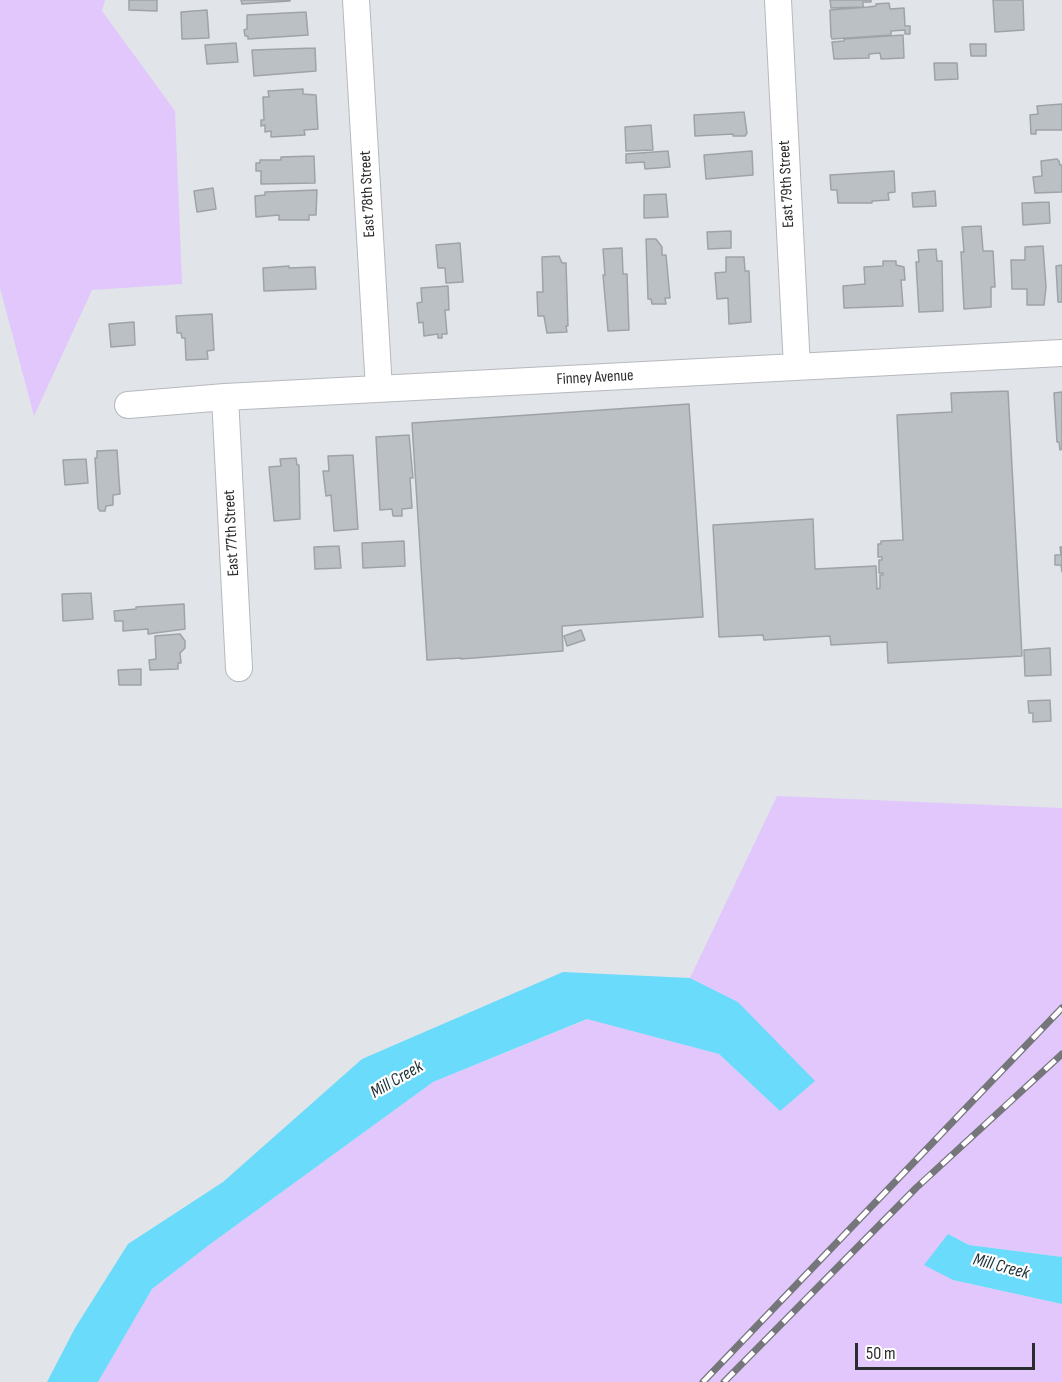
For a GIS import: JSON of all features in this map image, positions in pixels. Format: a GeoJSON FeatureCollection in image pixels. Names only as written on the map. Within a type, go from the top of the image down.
{"type":"FeatureCollection","features":[{"type":"Feature","properties":{"kind":"street","name":"East 78th Street"},"geometry":{"type":"LineString","coordinates":[[356,0],[379,389]]}},
{"type":"Feature","properties":{"kind":"street","name":"East 79th Street"},"geometry":{"type":"LineString","coordinates":[[778,0],[797,367]]}},
{"type":"Feature","properties":{"kind":"street","name":"Finney Avenue"},"geometry":{"type":"LineString","coordinates":[[128,405],[225,397],[1062,353]]}},
{"type":"Feature","properties":{"kind":"street","name":"East 77th Street"},"geometry":{"type":"LineString","coordinates":[[225,397],[239,668]]}},
{"type":"Feature","properties":{"kind":"shaded area"},"geometry":{"type":"Polygon","coordinates":[[[0,0],[105,0],[102,11],[175,111],[182,284],[92,290],[34,416],[0,288],[0,0]]]}},
{"type":"Feature","properties":{"kind":"shaded area"},"geometry":{"type":"Polygon","coordinates":[[[777,796],[1062,808],[1062,1257],[969,1245],[948,1234],[953,1280],[1062,1304],[1062,1382],[98,1382],[152,1289],[209,1245],[433,1082],[588,1019],[719,1054],[780,1111],[738,1002],[690,978],[777,796]]]}},
{"type":"Feature","properties":{"kind":"water","name":"Mill Creek"},"geometry":{"type":"Polygon","coordinates":[[[563,972],[690,978],[738,1002],[815,1081],[780,1111],[719,1054],[587,1019],[433,1082],[152,1289],[98,1382],[47,1382],[75,1328],[128,1244],[223,1182],[362,1059],[563,972]]]}},
{"type":"Feature","properties":{"kind":"water","name":"Mill Creek"},"geometry":{"type":"Polygon","coordinates":[[[948,1234],[969,1245],[1062,1257],[1062,1304],[953,1280],[924,1265],[948,1234]]]}},
{"type":"Feature","properties":{"kind":"building"},"geometry":{"type":"Polygon","coordinates":[[[129,0],[157,0],[157,11],[129,10],[129,0]]]}},
{"type":"Feature","properties":{"kind":"building"},"geometry":{"type":"Polygon","coordinates":[[[241,0],[290,0],[290,1],[242,4],[241,0]]]}},
{"type":"Feature","properties":{"kind":"building"},"geometry":{"type":"Polygon","coordinates":[[[830,0],[871,0],[871,2],[863,2],[863,7],[831,8],[830,0]]]}},
{"type":"Feature","properties":{"kind":"building"},"geometry":{"type":"Polygon","coordinates":[[[993,0],[1023,0],[1024,30],[995,32],[993,0]]]}},
{"type":"Feature","properties":{"kind":"building"},"geometry":{"type":"Polygon","coordinates":[[[889,3],[890,9],[904,8],[905,26],[910,26],[910,34],[905,34],[905,30],[891,31],[891,35],[832,39],[830,10],[889,3]]]}},
{"type":"Feature","properties":{"kind":"building"},"geometry":{"type":"Polygon","coordinates":[[[207,10],[209,38],[182,39],[181,12],[207,10]]]}},
{"type":"Feature","properties":{"kind":"building"},"geometry":{"type":"Polygon","coordinates":[[[306,12],[308,35],[248,39],[248,36],[245,36],[247,15],[306,12]]]}},
{"type":"Feature","properties":{"kind":"building"},"geometry":{"type":"Polygon","coordinates":[[[903,35],[904,58],[881,59],[880,53],[869,54],[869,58],[834,59],[832,42],[844,41],[844,39],[903,35]]]}},
{"type":"Feature","properties":{"kind":"building"},"geometry":{"type":"Polygon","coordinates":[[[236,43],[238,62],[207,64],[205,45],[236,43]]]}},
{"type":"Feature","properties":{"kind":"building"},"geometry":{"type":"Polygon","coordinates":[[[970,44],[986,44],[986,56],[971,56],[970,44]]]}},
{"type":"Feature","properties":{"kind":"building"},"geometry":{"type":"Polygon","coordinates":[[[315,48],[316,71],[254,76],[252,50],[315,48]]]}},
{"type":"Feature","properties":{"kind":"building"},"geometry":{"type":"Polygon","coordinates":[[[934,63],[957,63],[958,79],[935,80],[934,63]]]}},
{"type":"Feature","properties":{"kind":"building"},"geometry":{"type":"Polygon","coordinates":[[[303,89],[303,94],[316,95],[318,129],[304,130],[305,135],[271,137],[271,131],[265,132],[265,125],[261,126],[261,120],[264,120],[263,97],[269,97],[268,91],[303,89]]]}},
{"type":"Feature","properties":{"kind":"building"},"geometry":{"type":"Polygon","coordinates":[[[1062,104],[1062,130],[1036,130],[1036,134],[1031,134],[1030,115],[1038,114],[1037,106],[1062,104]]]}},
{"type":"Feature","properties":{"kind":"building"},"geometry":{"type":"Polygon","coordinates":[[[744,112],[747,133],[745,136],[733,136],[733,134],[695,136],[694,115],[744,112]]]}},
{"type":"Feature","properties":{"kind":"building"},"geometry":{"type":"Polygon","coordinates":[[[651,125],[653,150],[626,151],[625,127],[651,125]]]}},
{"type":"Feature","properties":{"kind":"building"},"geometry":{"type":"Polygon","coordinates":[[[668,151],[670,167],[645,169],[644,162],[626,163],[626,154],[668,151]]]}},
{"type":"Feature","properties":{"kind":"building"},"geometry":{"type":"Polygon","coordinates":[[[752,151],[753,175],[706,179],[704,155],[752,151]]]}},
{"type":"Feature","properties":{"kind":"building"},"geometry":{"type":"Polygon","coordinates":[[[314,156],[315,183],[261,184],[261,171],[256,171],[256,163],[260,163],[260,160],[314,156]]]}},
{"type":"Feature","properties":{"kind":"building"},"geometry":{"type":"Polygon","coordinates":[[[1057,159],[1062,165],[1062,192],[1035,193],[1033,177],[1042,176],[1041,161],[1057,159]]]}},
{"type":"Feature","properties":{"kind":"building"},"geometry":{"type":"Polygon","coordinates":[[[894,171],[895,192],[888,193],[889,200],[872,201],[872,203],[838,203],[837,190],[831,190],[830,175],[894,171]]]}},
{"type":"Feature","properties":{"kind":"building"},"geometry":{"type":"Polygon","coordinates":[[[213,188],[216,209],[197,212],[194,191],[213,188]]]}},
{"type":"Feature","properties":{"kind":"building"},"geometry":{"type":"Polygon","coordinates":[[[317,190],[316,215],[309,215],[309,220],[279,220],[279,215],[256,217],[255,196],[265,195],[265,192],[317,190]]]}},
{"type":"Feature","properties":{"kind":"building"},"geometry":{"type":"Polygon","coordinates":[[[935,191],[936,206],[913,207],[912,193],[935,191]]]}},
{"type":"Feature","properties":{"kind":"building"},"geometry":{"type":"Polygon","coordinates":[[[666,194],[668,217],[644,218],[644,195],[666,194]]]}},
{"type":"Feature","properties":{"kind":"building"},"geometry":{"type":"Polygon","coordinates":[[[1049,202],[1050,223],[1023,225],[1022,203],[1049,202]]]}},
{"type":"Feature","properties":{"kind":"building"},"geometry":{"type":"Polygon","coordinates":[[[981,226],[983,251],[993,251],[995,287],[991,287],[991,307],[964,309],[962,227],[981,226]]]}},
{"type":"Feature","properties":{"kind":"building"},"geometry":{"type":"Polygon","coordinates":[[[731,231],[731,248],[708,249],[707,232],[731,231]]]}},
{"type":"Feature","properties":{"kind":"building"},"geometry":{"type":"Polygon","coordinates":[[[646,239],[656,239],[662,247],[662,255],[666,255],[670,298],[665,298],[666,304],[652,304],[651,299],[648,299],[646,239]]]}},
{"type":"Feature","properties":{"kind":"building"},"geometry":{"type":"Polygon","coordinates":[[[460,243],[463,282],[446,283],[445,268],[438,268],[436,245],[460,243]]]}},
{"type":"Feature","properties":{"kind":"building"},"geometry":{"type":"Polygon","coordinates":[[[1043,246],[1046,287],[1044,305],[1027,305],[1027,289],[1012,289],[1011,260],[1025,260],[1025,247],[1043,246]]]}},
{"type":"Feature","properties":{"kind":"building"},"geometry":{"type":"Polygon","coordinates":[[[622,248],[623,274],[627,274],[629,330],[608,331],[603,249],[622,248]]]}},
{"type":"Feature","properties":{"kind":"building"},"geometry":{"type":"Polygon","coordinates":[[[936,249],[937,261],[942,261],[943,311],[919,312],[916,262],[919,262],[918,250],[936,249]]]}},
{"type":"Feature","properties":{"kind":"building"},"geometry":{"type":"Polygon","coordinates":[[[559,256],[562,263],[566,263],[568,326],[566,326],[567,332],[547,333],[544,316],[538,316],[537,292],[543,292],[542,257],[559,256]]]}},
{"type":"Feature","properties":{"kind":"building"},"geometry":{"type":"Polygon","coordinates":[[[726,257],[744,257],[745,271],[749,271],[751,322],[729,324],[728,298],[717,299],[715,273],[726,272],[726,257]]]}},
{"type":"Feature","properties":{"kind":"building"},"geometry":{"type":"Polygon","coordinates":[[[883,261],[896,261],[896,265],[904,267],[905,280],[901,280],[903,306],[844,308],[843,286],[865,284],[864,267],[883,266],[883,261]]]}},
{"type":"Feature","properties":{"kind":"building"},"geometry":{"type":"Polygon","coordinates":[[[1062,265],[1062,302],[1058,302],[1056,266],[1062,265]]]}},
{"type":"Feature","properties":{"kind":"building"},"geometry":{"type":"Polygon","coordinates":[[[289,266],[289,268],[315,267],[316,289],[264,291],[263,268],[289,266]]]}},
{"type":"Feature","properties":{"kind":"building"},"geometry":{"type":"Polygon","coordinates":[[[448,286],[449,310],[445,310],[447,334],[442,334],[442,338],[438,338],[438,334],[424,336],[423,322],[419,323],[417,303],[422,302],[421,288],[448,286]]]}},
{"type":"Feature","properties":{"kind":"building"},"geometry":{"type":"Polygon","coordinates":[[[212,314],[214,350],[207,351],[208,359],[186,360],[185,338],[182,338],[181,333],[177,333],[176,316],[212,314]]]}},
{"type":"Feature","properties":{"kind":"building"},"geometry":{"type":"Polygon","coordinates":[[[134,322],[135,345],[111,347],[109,324],[134,322]]]}},
{"type":"Feature","properties":{"kind":"building"},"geometry":{"type":"Polygon","coordinates":[[[1008,391],[1022,656],[888,663],[887,642],[831,645],[830,636],[764,640],[763,635],[719,637],[713,525],[813,519],[815,569],[876,566],[877,589],[880,588],[880,575],[883,573],[879,573],[879,560],[882,560],[882,557],[878,557],[878,544],[881,544],[881,541],[903,540],[897,415],[952,412],[951,393],[1008,391]]]}},
{"type":"Feature","properties":{"kind":"building"},"geometry":{"type":"Polygon","coordinates":[[[1062,392],[1062,449],[1060,450],[1059,442],[1057,442],[1054,393],[1062,392]]]}},
{"type":"Feature","properties":{"kind":"building"},"geometry":{"type":"Polygon","coordinates":[[[689,404],[703,617],[562,626],[563,651],[427,660],[412,423],[689,404]]]}},
{"type":"Feature","properties":{"kind":"building"},"geometry":{"type":"Polygon","coordinates":[[[409,435],[413,478],[410,478],[412,508],[402,509],[402,516],[393,516],[392,509],[380,510],[376,437],[409,435]]]}},
{"type":"Feature","properties":{"kind":"building"},"geometry":{"type":"Polygon","coordinates":[[[117,450],[120,494],[113,495],[113,505],[106,506],[105,511],[100,511],[95,458],[97,458],[97,451],[117,450]]]}},
{"type":"Feature","properties":{"kind":"building"},"geometry":{"type":"Polygon","coordinates":[[[353,455],[358,529],[334,531],[331,495],[326,496],[323,471],[329,471],[328,456],[353,455]]]}},
{"type":"Feature","properties":{"kind":"building"},"geometry":{"type":"Polygon","coordinates":[[[296,458],[297,465],[299,465],[300,519],[274,521],[269,467],[281,466],[280,459],[296,458]]]}},
{"type":"Feature","properties":{"kind":"building"},"geometry":{"type":"Polygon","coordinates":[[[86,459],[88,483],[65,485],[63,460],[86,459]]]}},
{"type":"Feature","properties":{"kind":"building"},"geometry":{"type":"Polygon","coordinates":[[[404,541],[405,566],[363,568],[362,543],[404,541]]]}},
{"type":"Feature","properties":{"kind":"building"},"geometry":{"type":"Polygon","coordinates":[[[339,546],[341,568],[315,569],[314,547],[339,546]]]}},
{"type":"Feature","properties":{"kind":"building"},"geometry":{"type":"Polygon","coordinates":[[[1060,547],[1062,547],[1062,572],[1061,565],[1055,565],[1055,555],[1061,555],[1060,547]]]}},
{"type":"Feature","properties":{"kind":"building"},"geometry":{"type":"Polygon","coordinates":[[[91,593],[93,619],[63,621],[62,594],[91,593]]]}},
{"type":"Feature","properties":{"kind":"building"},"geometry":{"type":"Polygon","coordinates":[[[184,604],[185,629],[148,634],[148,629],[123,631],[123,621],[115,621],[114,611],[184,604]]]}},
{"type":"Feature","properties":{"kind":"building"},"geometry":{"type":"Polygon","coordinates":[[[581,630],[585,640],[567,646],[564,636],[581,630]]]}},
{"type":"Feature","properties":{"kind":"building"},"geometry":{"type":"Polygon","coordinates":[[[180,634],[185,641],[185,648],[180,653],[181,663],[178,663],[178,669],[150,670],[149,660],[156,659],[155,636],[180,634]]]}},
{"type":"Feature","properties":{"kind":"building"},"geometry":{"type":"Polygon","coordinates":[[[1050,648],[1051,675],[1025,676],[1024,650],[1050,648]]]}},
{"type":"Feature","properties":{"kind":"building"},"geometry":{"type":"Polygon","coordinates":[[[141,669],[141,685],[119,685],[118,670],[141,669]]]}},
{"type":"Feature","properties":{"kind":"building"},"geometry":{"type":"Polygon","coordinates":[[[1050,700],[1051,721],[1033,722],[1033,713],[1029,713],[1028,701],[1050,700]]]}},
{"type":"Feature","properties":{"kind":"railway"},"geometry":{"type":"LineString","coordinates":[[703,1382],[1062,1008]]}},
{"type":"Feature","properties":{"kind":"railway"},"geometry":{"type":"LineString","coordinates":[[724,1382],[916,1188],[1062,1054]]}}]}
